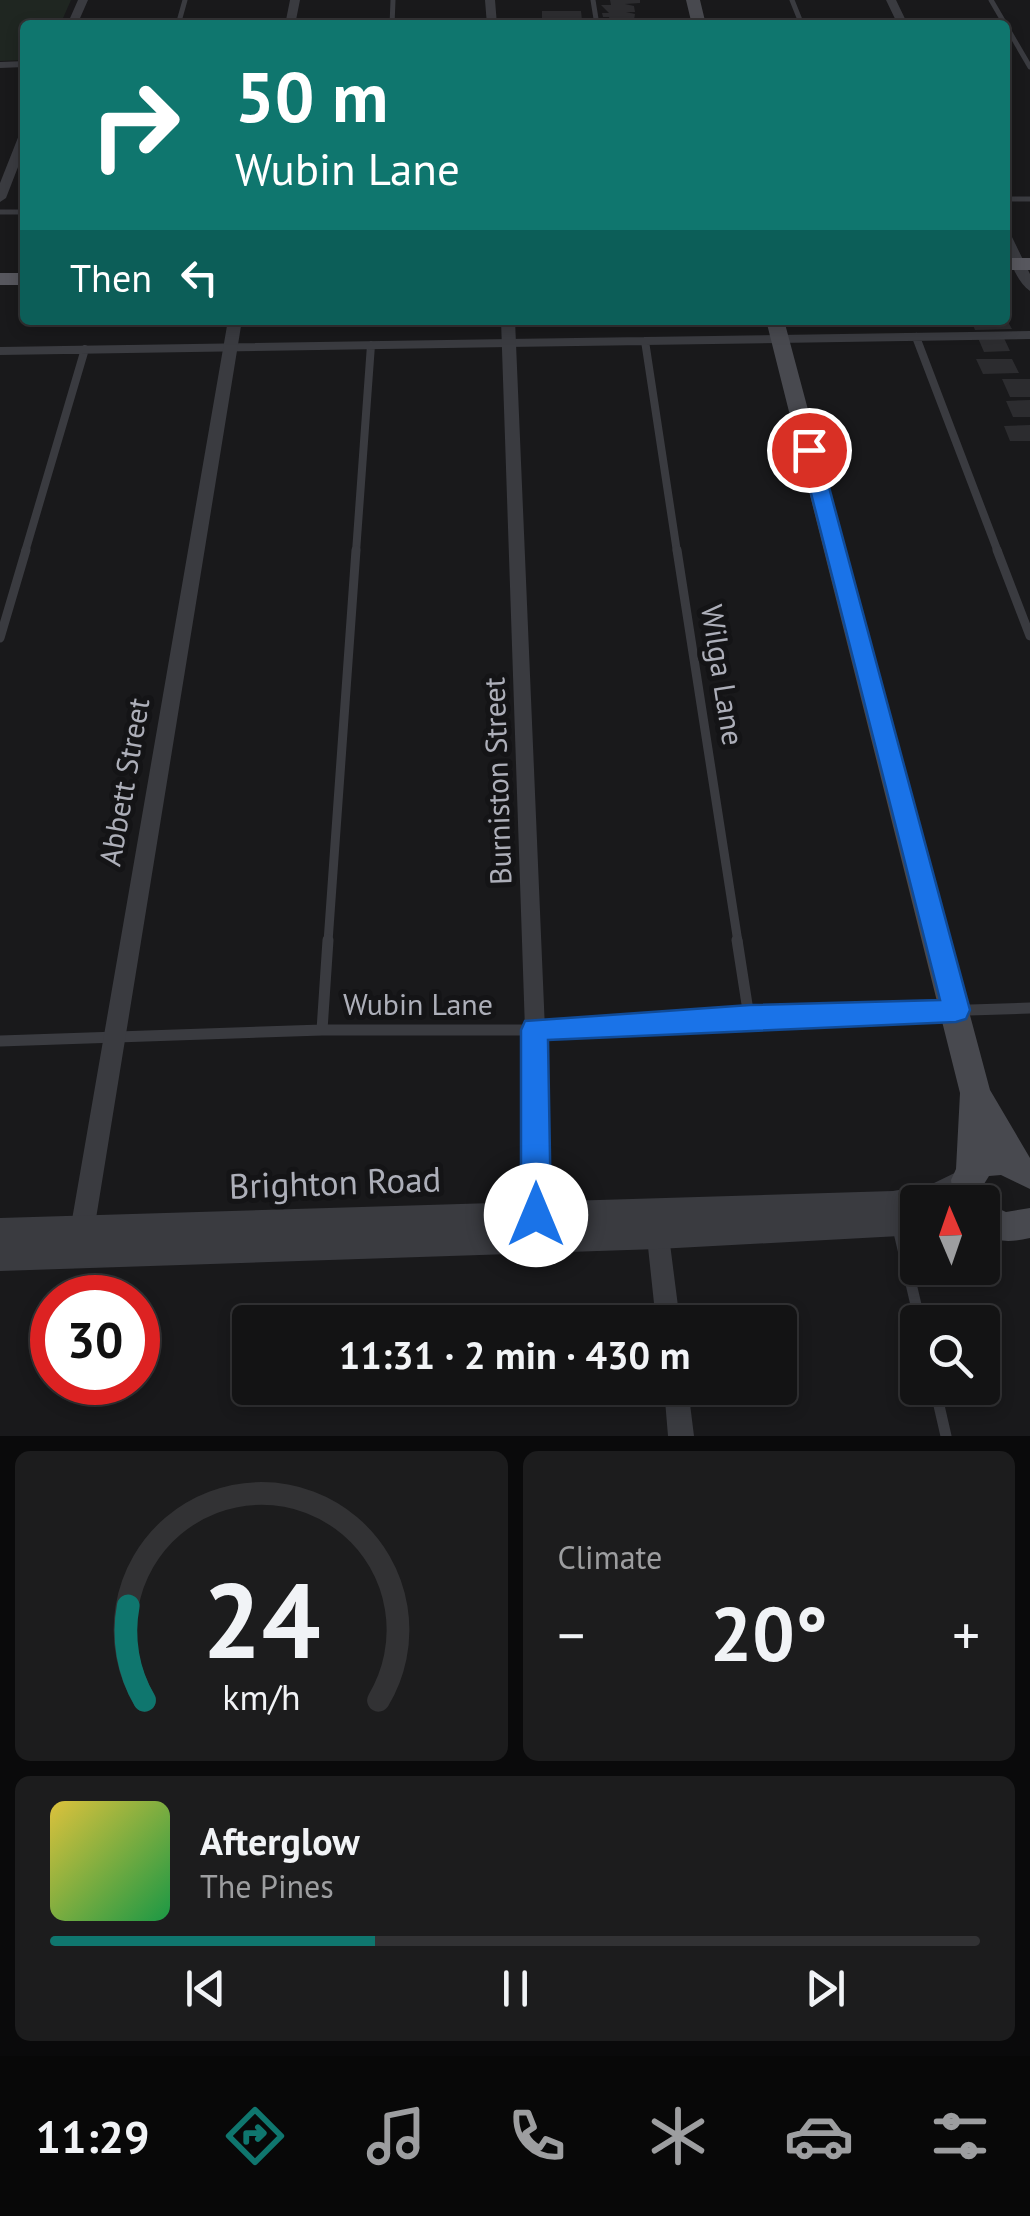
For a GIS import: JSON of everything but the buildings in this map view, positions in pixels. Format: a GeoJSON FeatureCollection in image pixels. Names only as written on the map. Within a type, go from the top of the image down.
{"type":"FeatureCollection","features":[{"type":"Feature","properties":{"kind":"main road"},"geometry":{"type":"LineString","coordinates":[[778,329],[956,1010],[974,1093],[970,1184]]}},
{"type":"Feature","properties":{"kind":"main road"},"geometry":{"type":"LineString","coordinates":[[974,1093],[1023,1169]]}},
{"type":"Feature","properties":{"kind":"main road"},"geometry":{"type":"LineString","coordinates":[[970,1184],[990,1160],[1023,1169]]}},
{"type":"Feature","properties":{"kind":"main road"},"geometry":{"type":"LineString","coordinates":[[1000,1226],[1030,1223]]}},
{"type":"Feature","properties":{"kind":"street"},"geometry":{"type":"LineString","coordinates":[[0,198],[20,148]]}},
{"type":"Feature","properties":{"kind":"street"},"geometry":{"type":"LineString","coordinates":[[0,160],[16,159]]}},
{"type":"Feature","properties":{"kind":"street"},"geometry":{"type":"LineString","coordinates":[[1018,264],[1030,288]]}},
{"type":"Feature","properties":{"kind":"street","name":"Abbett Street"},"geometry":{"type":"LineString","coordinates":[[80,1241],[234,325]]}},
{"type":"Feature","properties":{"kind":"street","name":"Burniston Street"},"geometry":{"type":"LineString","coordinates":[[508,325],[534,1030],[536,1227]]}},
{"type":"Feature","properties":{"kind":"street","name":"Brighton Road"},"geometry":{"type":"LineString","coordinates":[[0,1232],[80,1241],[900,1216]]}},
{"type":"Feature","properties":{"kind":"street"},"geometry":{"type":"LineString","coordinates":[[657,1224],[666,1305]]}},
{"type":"Feature","properties":{"kind":"street","name":"Brighton Road"},"geometry":{"type":"LineString","coordinates":[[0,1257],[80,1241]]}},
{"type":"Feature","properties":{"kind":"street"},"geometry":{"type":"LineString","coordinates":[[678,1405],[681,1436]]}},
{"type":"Feature","properties":{"kind":"lane"},"geometry":{"type":"LineString","coordinates":[[1010,32],[1030,66]]}},
{"type":"Feature","properties":{"kind":"lane"},"geometry":{"type":"LineString","coordinates":[[0,351],[645,341],[778,329],[916,338],[1030,335]]}},
{"type":"Feature","properties":{"kind":"lane"},"geometry":{"type":"LineString","coordinates":[[916,338],[1030,636]]}},
{"type":"Feature","properties":{"kind":"lane","name":"Wilga Lane"},"geometry":{"type":"LineString","coordinates":[[645,341],[750,1017]]}},
{"type":"Feature","properties":{"kind":"lane"},"geometry":{"type":"LineString","coordinates":[[322,1030],[371,345]]}},
{"type":"Feature","properties":{"kind":"lane"},"geometry":{"type":"LineString","coordinates":[[0,638],[85,349]]}},
{"type":"Feature","properties":{"kind":"lane","name":"Wubin Lane"},"geometry":{"type":"LineString","coordinates":[[0,1041],[322,1030],[534,1030],[750,1017],[1030,1008]]}},
{"type":"Feature","properties":{"kind":"lane"},"geometry":{"type":"LineString","coordinates":[[939,1405],[946,1436]]}},
{"type":"Feature","properties":{"kind":"shaded area"},"geometry":{"type":"Polygon","coordinates":[[[0,0],[71,0],[62,20],[20,20],[20,60],[0,61],[0,0]]]}},
{"type":"Feature","properties":{"kind":"route"},"geometry":{"type":"LineString","coordinates":[[536,1215],[534,1030],[956,1010],[809,450]]}}]}
